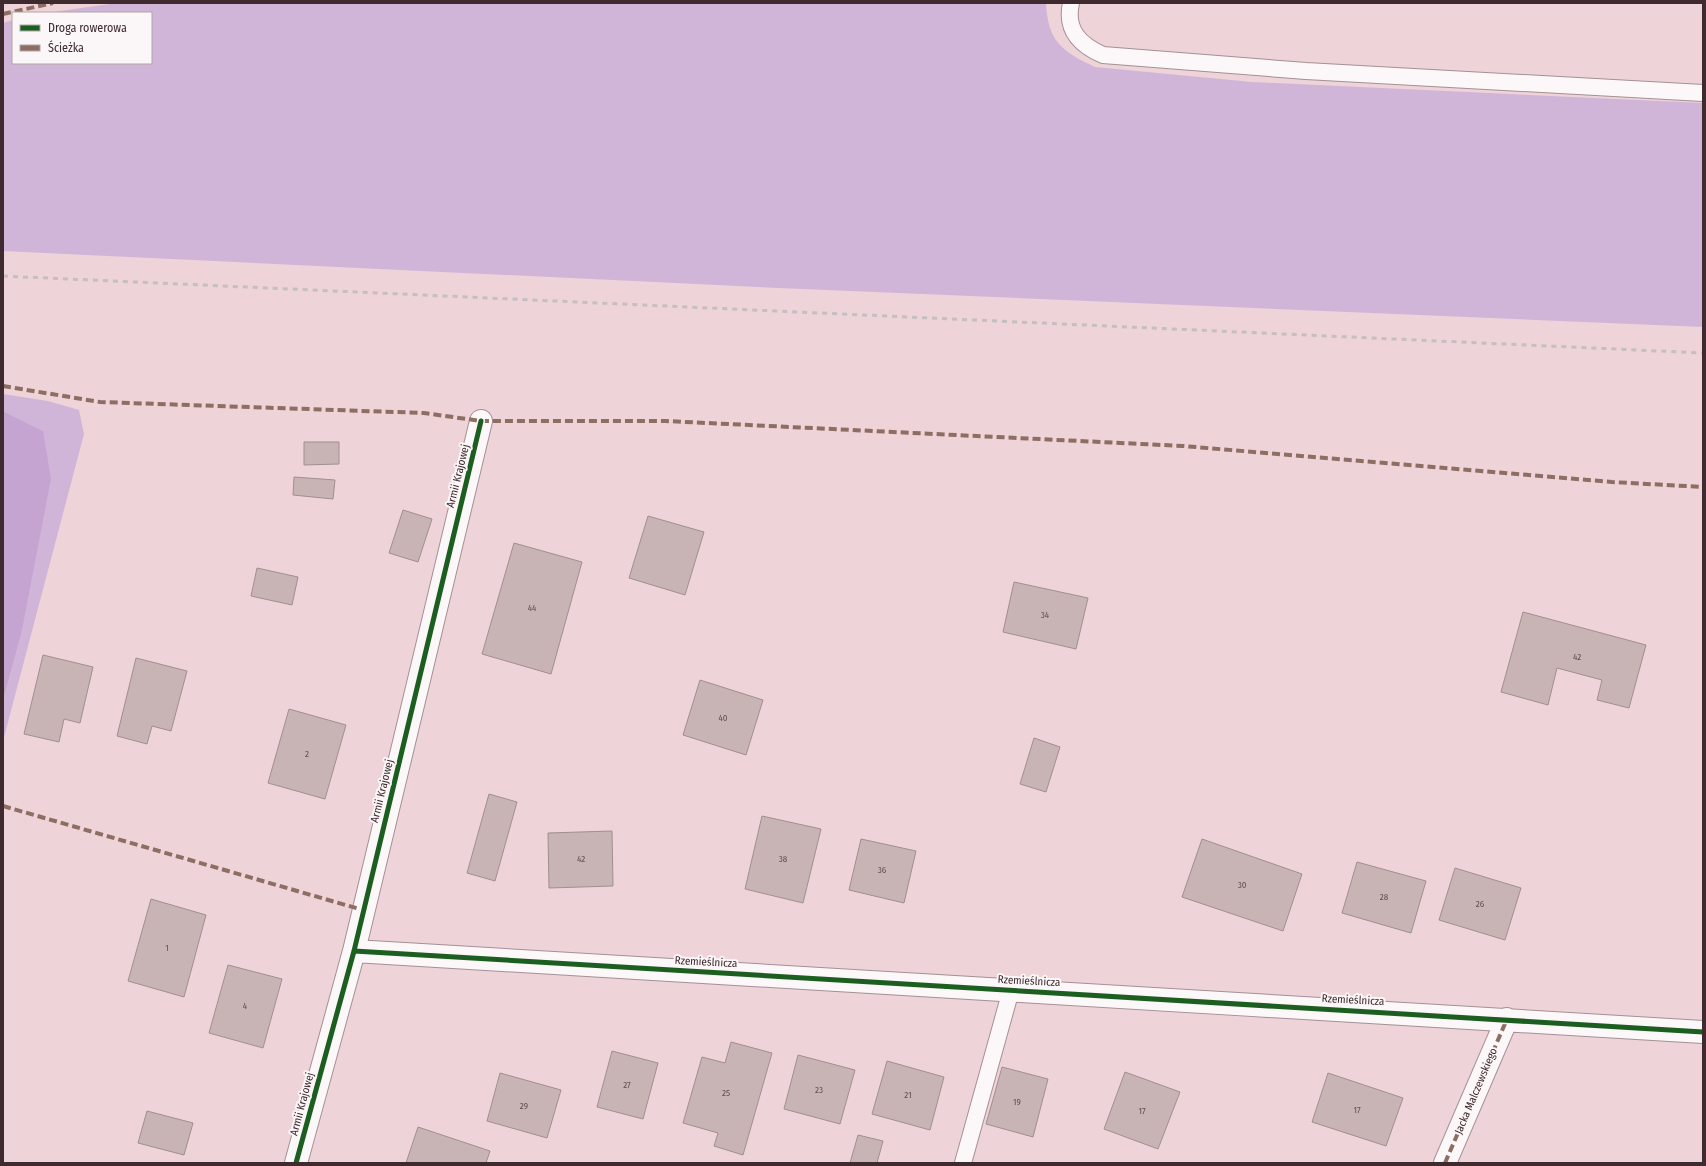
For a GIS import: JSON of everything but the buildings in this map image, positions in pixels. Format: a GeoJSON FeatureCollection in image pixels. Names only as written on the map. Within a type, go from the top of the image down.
{"type":"FeatureCollection","features":[{"type":"Feature","properties":{"kind":"street","name":"Armii Krajowej"},"geometry":{"type":"LineString","coordinates":[[296,1163],[354,950],[482,421]]}},
{"type":"Feature","properties":{"kind":"street","name":"Rzemieślnicza"},"geometry":{"type":"LineString","coordinates":[[354,950],[1703,1032]]}},
{"type":"Feature","properties":{"kind":"street","name":"Jacka Malczewskiego"},"geometry":{"type":"LineString","coordinates":[[1445,1163],[1507,1019]]}},
{"type":"Feature","properties":{"kind":"lane"},"geometry":{"type":"LineString","coordinates":[[1071,3],[1071,26],[1078,39],[1089,49],[1103,55],[1306,71],[1703,93]]}},
{"type":"Feature","properties":{"kind":"lane"},"geometry":{"type":"LineString","coordinates":[[963,1163],[1011,990]]}},
{"type":"Feature","properties":{"kind":"shaded area"},"geometry":{"type":"Polygon","coordinates":[[[117,3],[1046,3],[1050,27],[1053,36],[1058,43],[1073,56],[1095,67],[1252,82],[1703,103],[1703,327],[778,288],[3,251],[3,23],[12,20],[12,64],[152,64],[152,12],[53,12],[117,3]]]}},
{"type":"Feature","properties":{"kind":"shaded area"},"geometry":{"type":"Polygon","coordinates":[[[3,394],[48,401],[79,410],[84,434],[3,741],[3,701],[21,635],[43,431],[3,411],[3,394]]]}},
{"type":"Feature","properties":{"kind":"shaded area"},"geometry":{"type":"Polygon","coordinates":[[[3,411],[43,431],[51,479],[21,635],[3,701],[3,411]]]}},
{"type":"Feature","properties":{"kind":"railway"},"geometry":{"type":"LineString","coordinates":[[3,276],[1703,353]]}},
{"type":"Feature","properties":{"kind":"marked path"},"geometry":{"type":"LineString","coordinates":[[12,12],[53,3]]}},
{"type":"Feature","properties":{"kind":"marked path"},"geometry":{"type":"LineString","coordinates":[[3,14],[12,12]]}},
{"type":"Feature","properties":{"kind":"marked path"},"geometry":{"type":"LineString","coordinates":[[3,386],[100,402],[424,413],[481,421],[666,421],[1183,446],[1612,482],[1703,487]]}},
{"type":"Feature","properties":{"kind":"marked path"},"geometry":{"type":"LineString","coordinates":[[3,806],[363,910]]}},
{"type":"Feature","properties":{"kind":"marked path"},"geometry":{"type":"LineString","coordinates":[[1445,1163],[1507,1019]]}},
{"type":"Feature","properties":{"kind":"cycle path"},"geometry":{"type":"LineString","coordinates":[[296,1163],[354,951],[481,421]]}},
{"type":"Feature","properties":{"kind":"cycle path"},"geometry":{"type":"LineString","coordinates":[[354,951],[1703,1032]]}}]}
